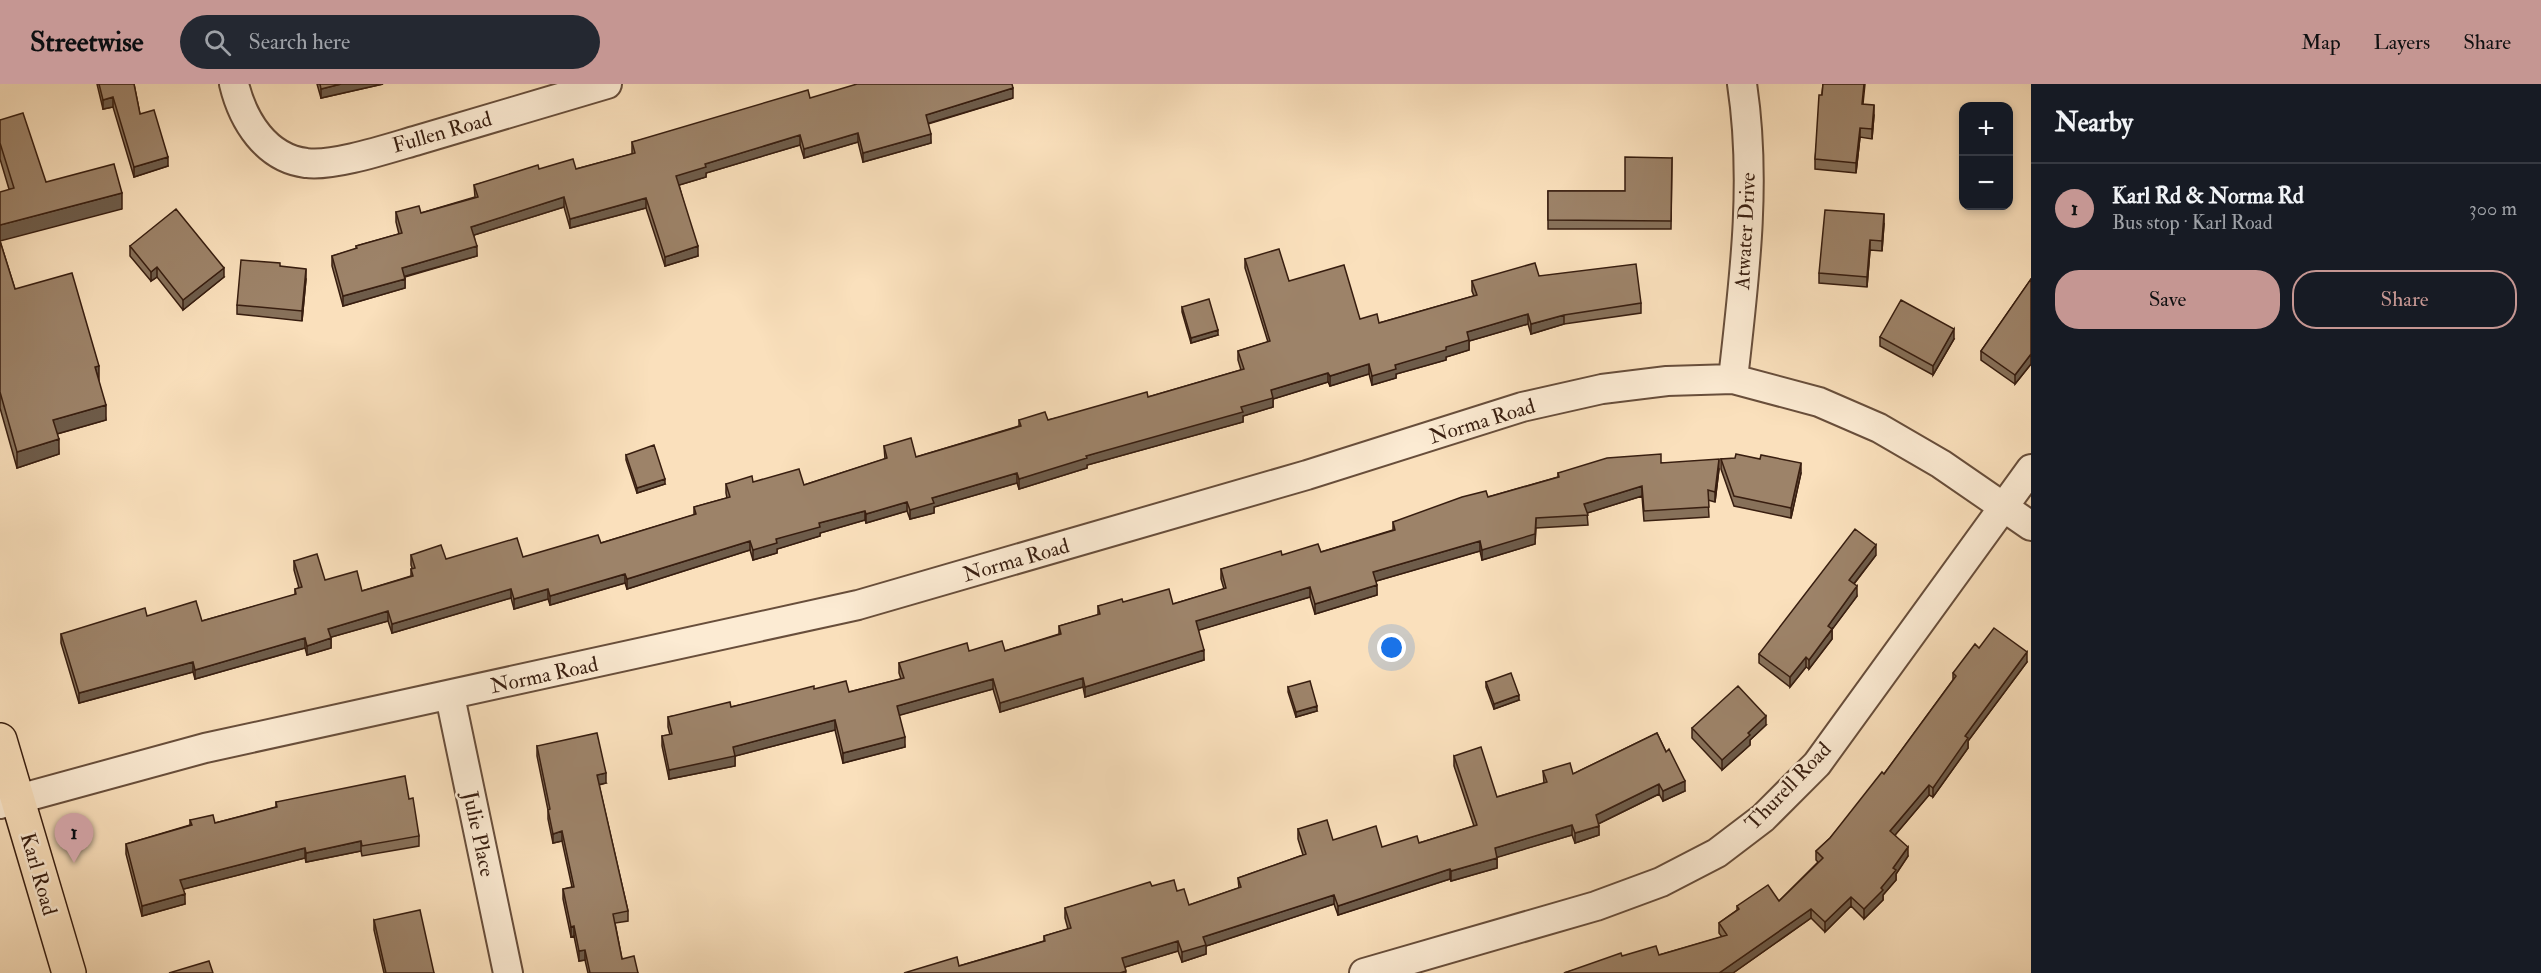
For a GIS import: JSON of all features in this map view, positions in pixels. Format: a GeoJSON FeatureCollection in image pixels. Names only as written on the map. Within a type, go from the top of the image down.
{"type":"FeatureCollection","features":[{"type":"Feature","properties":{"kind":"main road","name":"Karl Road"},"geometry":{"type":"LineString","coordinates":[[0,740],[9,802],[69,973]]}},
{"type":"Feature","properties":{"kind":"street","name":"Fullen Road"},"geometry":{"type":"LineString","coordinates":[[234,84],[252,129],[277,154],[306,164],[367,154],[607,84]]}},
{"type":"Feature","properties":{"kind":"street","name":"Atwater Drive"},"geometry":{"type":"LineString","coordinates":[[1733,379],[1747,252],[1749,197],[1747,117],[1742,84]]}},
{"type":"Feature","properties":{"kind":"street","name":"Norma Road"},"geometry":{"type":"LineString","coordinates":[[9,802],[205,748],[858,605],[1307,475],[1522,407],[1602,389],[1667,381],[1733,379],[1819,402],[1879,428],[1941,464],[2031,526]]}},
{"type":"Feature","properties":{"kind":"street","name":"Thurell Road"},"geometry":{"type":"LineString","coordinates":[[1364,973],[1596,906],[1661,882],[1717,853],[1763,818],[1817,764],[2031,469]]}},
{"type":"Feature","properties":{"kind":"street","name":"Julie Place"},"geometry":{"type":"LineString","coordinates":[[450,696],[508,973]]}},
{"type":"Feature","properties":{"kind":"building"},"geometry":{"type":"Polygon","coordinates":[[[99,84],[134,84],[140,114],[154,110],[168,157],[134,167],[113,97],[103,100],[99,84]]]}},
{"type":"Feature","properties":{"kind":"building"},"geometry":{"type":"Polygon","coordinates":[[[320,84],[341,84],[321,89],[320,84]]]}},
{"type":"Feature","properties":{"kind":"building"},"geometry":{"type":"Polygon","coordinates":[[[857,84],[1012,84],[1013,88],[926,115],[931,134],[863,153],[858,133],[804,149],[800,135],[705,164],[706,167],[676,176],[698,246],[665,257],[646,198],[570,219],[564,197],[471,227],[477,246],[402,268],[405,279],[343,296],[332,256],[357,248],[356,246],[402,233],[396,212],[419,206],[421,213],[478,197],[474,185],[538,165],[539,169],[573,159],[576,169],[635,153],[632,142],[808,90],[810,98],[857,84]]]}},
{"type":"Feature","properties":{"kind":"building"},"geometry":{"type":"Polygon","coordinates":[[[1823,84],[1864,84],[1862,104],[1874,105],[1872,129],[1860,128],[1856,163],[1815,159],[1819,95],[1822,95],[1823,84]]]}},
{"type":"Feature","properties":{"kind":"building"},"geometry":{"type":"Polygon","coordinates":[[[23,113],[46,182],[114,164],[122,193],[0,225],[0,192],[14,188],[0,143],[0,120],[23,113]]]}},
{"type":"Feature","properties":{"kind":"building"},"geometry":{"type":"Polygon","coordinates":[[[1625,157],[1672,158],[1671,221],[1548,220],[1548,191],[1625,191],[1625,157]]]}},
{"type":"Feature","properties":{"kind":"building"},"geometry":{"type":"Polygon","coordinates":[[[176,209],[224,268],[183,300],[157,267],[151,272],[130,246],[176,209]]]}},
{"type":"Feature","properties":{"kind":"building"},"geometry":{"type":"Polygon","coordinates":[[[1825,210],[1884,214],[1882,241],[1870,240],[1867,277],[1819,273],[1825,210]]]}},
{"type":"Feature","properties":{"kind":"building"},"geometry":{"type":"Polygon","coordinates":[[[0,241],[15,289],[72,273],[99,366],[95,367],[106,405],[53,420],[59,439],[17,452],[0,392],[0,241]]]}},
{"type":"Feature","properties":{"kind":"building"},"geometry":{"type":"Polygon","coordinates":[[[1279,249],[1289,281],[1344,265],[1360,319],[1377,314],[1379,323],[1477,295],[1472,281],[1535,263],[1539,276],[1636,264],[1641,303],[1564,315],[1531,324],[1528,314],[1467,332],[1469,340],[1446,347],[1446,350],[1395,365],[1396,369],[1372,376],[1369,364],[1330,376],[1328,373],[1271,390],[1273,398],[1241,407],[1243,412],[1086,456],[1087,458],[1019,479],[1017,473],[932,498],[934,503],[910,510],[907,502],[866,514],[865,511],[819,523],[820,527],[776,539],[777,543],[753,550],[750,541],[627,579],[625,574],[550,596],[548,589],[514,599],[511,589],[392,624],[388,611],[328,629],[331,638],[307,646],[305,638],[195,670],[193,662],[79,693],[61,634],[145,608],[147,616],[196,601],[202,621],[296,594],[295,589],[302,587],[294,561],[317,554],[325,580],[357,571],[362,591],[413,576],[411,569],[415,568],[411,555],[441,545],[446,559],[517,538],[523,557],[598,535],[601,543],[696,514],[694,507],[730,497],[726,484],[752,476],[753,482],[799,469],[804,485],[887,458],[884,446],[911,438],[916,457],[1021,426],[1019,420],[1045,412],[1048,420],[1147,392],[1148,397],[1244,369],[1238,351],[1270,341],[1245,259],[1279,249]]]}},
{"type":"Feature","properties":{"kind":"building"},"geometry":{"type":"Polygon","coordinates":[[[241,260],[280,263],[280,266],[306,269],[302,311],[237,305],[241,260]]]}},
{"type":"Feature","properties":{"kind":"building"},"geometry":{"type":"Polygon","coordinates":[[[2031,279],[2031,354],[2015,375],[1981,351],[2031,279]]]}},
{"type":"Feature","properties":{"kind":"building"},"geometry":{"type":"Polygon","coordinates":[[[1209,299],[1218,330],[1191,338],[1182,307],[1209,299]]]}},
{"type":"Feature","properties":{"kind":"building"},"geometry":{"type":"Polygon","coordinates":[[[1901,300],[1954,329],[1933,366],[1880,337],[1901,300]]]}},
{"type":"Feature","properties":{"kind":"building"},"geometry":{"type":"Polygon","coordinates":[[[654,445],[665,479],[637,488],[626,455],[654,445]]]}},
{"type":"Feature","properties":{"kind":"building"},"geometry":{"type":"Polygon","coordinates":[[[1661,454],[1661,463],[1719,459],[1715,492],[1708,490],[1709,507],[1644,511],[1642,486],[1584,504],[1588,515],[1536,518],[1535,534],[1482,550],[1480,541],[1373,572],[1377,585],[1315,604],[1310,587],[1196,621],[1204,650],[1085,687],[1083,678],[1000,703],[993,679],[897,706],[905,737],[843,753],[835,720],[733,747],[735,756],[669,770],[662,736],[672,734],[668,717],[730,702],[731,707],[814,686],[814,689],[846,681],[849,692],[904,678],[899,663],[967,643],[969,651],[1002,641],[1005,651],[1061,634],[1059,626],[1100,614],[1098,606],[1122,599],[1123,602],[1169,589],[1173,604],[1226,588],[1221,569],[1281,551],[1282,555],[1318,544],[1321,552],[1395,530],[1393,522],[1462,497],[1486,491],[1488,497],[1559,477],[1558,473],[1607,458],[1661,454]]]}},
{"type":"Feature","properties":{"kind":"building"},"geometry":{"type":"Polygon","coordinates":[[[1736,454],[1760,459],[1761,455],[1801,463],[1791,508],[1734,496],[1721,459],[1735,458],[1736,454]]]}},
{"type":"Feature","properties":{"kind":"building"},"geometry":{"type":"Polygon","coordinates":[[[1855,529],[1876,545],[1849,580],[1857,586],[1828,626],[1832,629],[1809,660],[1806,657],[1790,677],[1759,654],[1855,529]]]}},
{"type":"Feature","properties":{"kind":"building"},"geometry":{"type":"Polygon","coordinates":[[[1994,628],[2027,652],[1965,736],[1968,738],[1933,788],[1929,785],[1890,831],[1908,847],[1893,868],[1896,870],[1881,888],[1883,890],[1864,909],[1851,897],[1825,922],[1811,909],[1719,973],[1564,973],[1621,953],[1622,956],[1656,946],[1659,955],[1727,935],[1719,923],[1739,909],[1737,906],[1768,885],[1779,901],[1823,858],[1816,851],[1830,838],[1882,772],[1884,774],[1956,676],[1953,673],[1975,644],[1979,648],[1994,628]]]}},
{"type":"Feature","properties":{"kind":"building"},"geometry":{"type":"Polygon","coordinates":[[[1511,673],[1519,695],[1494,704],[1486,682],[1511,673]]]}},
{"type":"Feature","properties":{"kind":"building"},"geometry":{"type":"Polygon","coordinates":[[[1310,681],[1317,706],[1296,712],[1288,687],[1310,681]]]}},
{"type":"Feature","properties":{"kind":"building"},"geometry":{"type":"Polygon","coordinates":[[[1738,686],[1766,716],[1748,733],[1750,735],[1722,760],[1692,728],[1738,686]]]}},
{"type":"Feature","properties":{"kind":"building"},"geometry":{"type":"Polygon","coordinates":[[[597,733],[606,773],[597,775],[628,911],[613,914],[622,959],[634,956],[638,973],[590,973],[585,950],[579,951],[563,889],[574,887],[562,831],[553,834],[537,746],[597,733]]]}},
{"type":"Feature","properties":{"kind":"building"},"geometry":{"type":"Polygon","coordinates":[[[1657,733],[1666,752],[1669,749],[1685,781],[1663,791],[1659,784],[1596,815],[1599,826],[1575,833],[1572,825],[1495,848],[1497,858],[1451,871],[1450,869],[1338,906],[1334,895],[1203,937],[1206,945],[1182,952],[1178,941],[1122,958],[1126,971],[1120,973],[904,973],[957,957],[959,966],[1045,941],[1044,936],[1071,928],[1065,908],[1150,882],[1152,886],[1174,880],[1177,891],[1184,889],[1189,905],[1241,887],[1238,878],[1306,854],[1298,829],[1327,820],[1333,840],[1376,826],[1382,847],[1417,836],[1419,843],[1477,825],[1454,756],[1481,747],[1497,797],[1547,782],[1543,771],[1570,763],[1573,774],[1657,733]]]}},
{"type":"Feature","properties":{"kind":"building"},"geometry":{"type":"Polygon","coordinates":[[[405,776],[409,799],[413,798],[419,836],[362,846],[361,841],[306,853],[305,848],[180,880],[185,894],[142,906],[126,844],[192,825],[190,820],[213,815],[215,823],[277,807],[276,802],[405,776]]]}},
{"type":"Feature","properties":{"kind":"building"},"geometry":{"type":"Polygon","coordinates":[[[420,910],[434,973],[386,973],[374,920],[420,910]]]}},
{"type":"Feature","properties":{"kind":"building"},"geometry":{"type":"Polygon","coordinates":[[[209,961],[213,973],[169,973],[209,961]]]}},
{"type":"Feature","properties":{"kind":"place","name":"Karl Rd & Norma Rd"},"geometry":{"type":"Point","coordinates":[74,863]}}]}
